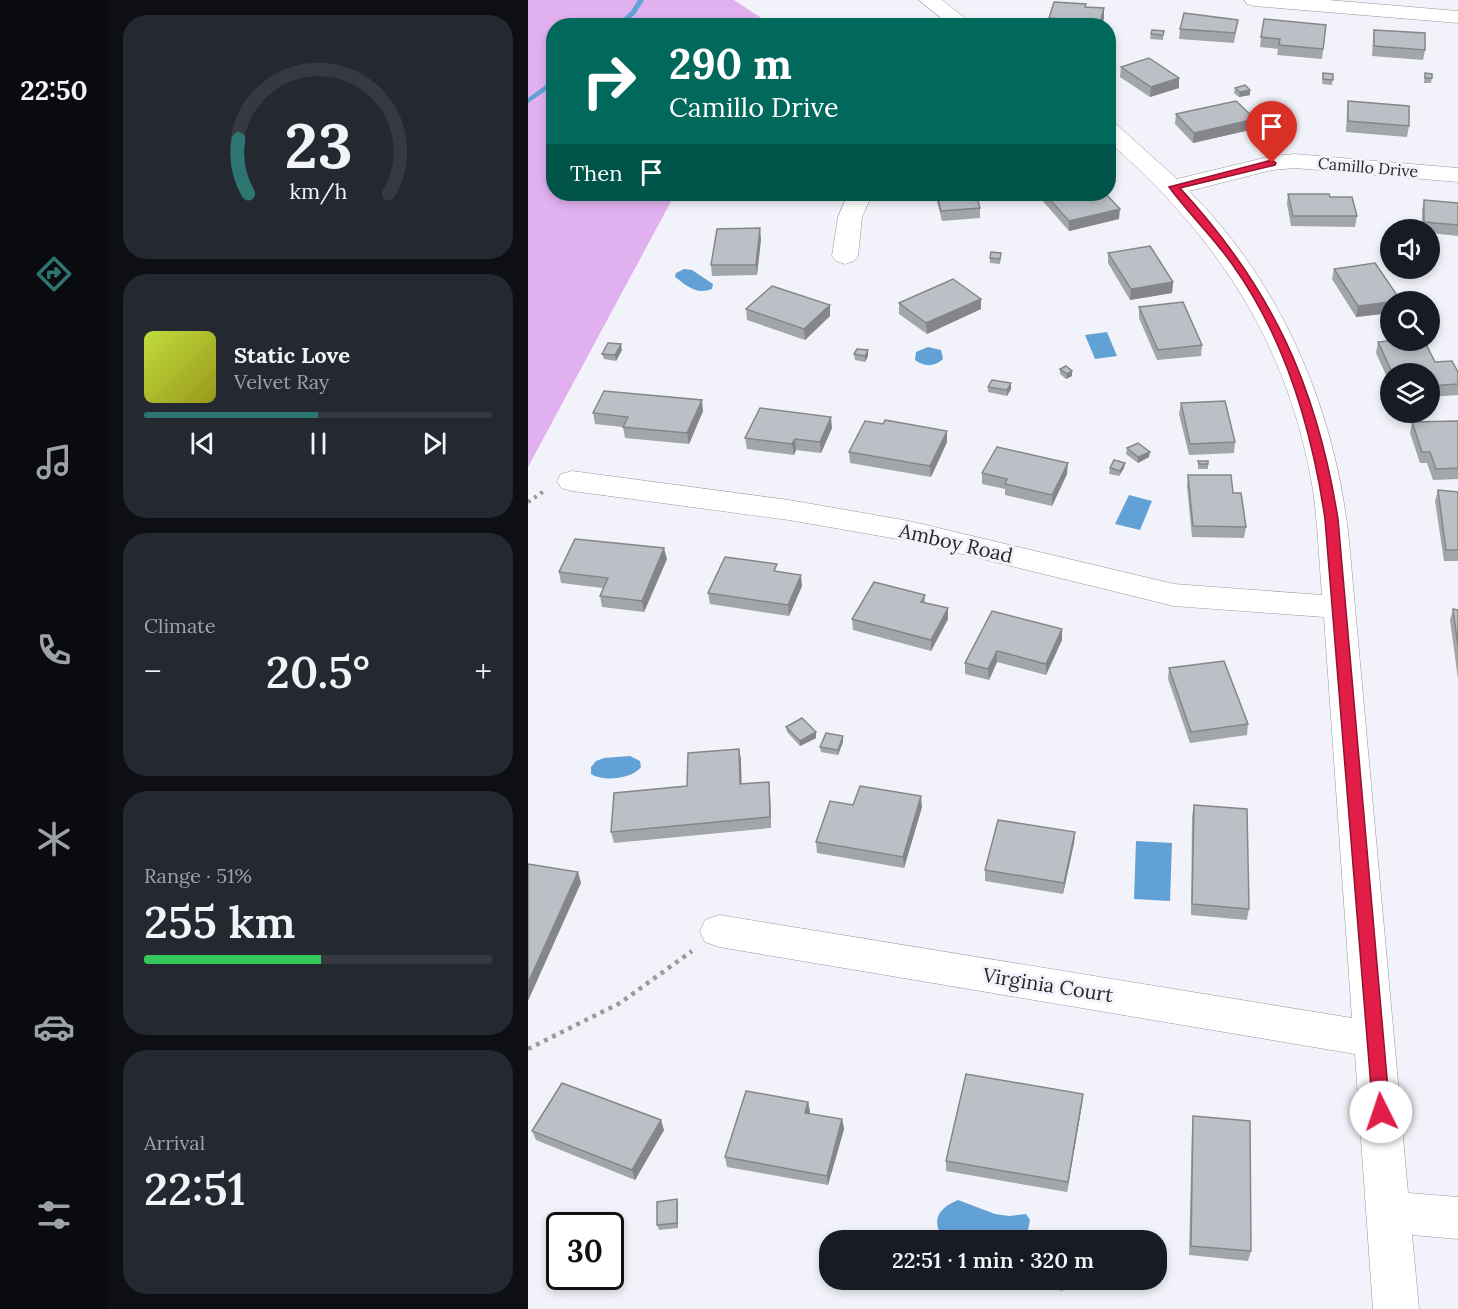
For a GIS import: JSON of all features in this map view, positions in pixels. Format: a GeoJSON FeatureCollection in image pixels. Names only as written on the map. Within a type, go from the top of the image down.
{"type":"FeatureCollection","features":[{"type":"Feature","properties":{"kind":"street"},"geometry":{"type":"LineString","coordinates":[[932,0],[955,18]]}},
{"type":"Feature","properties":{"kind":"street"},"geometry":{"type":"LineString","coordinates":[[1254,0],[1458,17]]}},
{"type":"Feature","properties":{"kind":"street"},"geometry":{"type":"LineString","coordinates":[[1116,136],[1174,187],[1208,224],[1239,266],[1266,311],[1290,362],[1310,417],[1325,477],[1332,519],[1396,1309]]}},
{"type":"Feature","properties":{"kind":"street","name":"Camillo Drive"},"geometry":{"type":"LineString","coordinates":[[1174,187],[1272,163],[1295,161],[1458,175]]}},
{"type":"Feature","properties":{"kind":"street"},"geometry":{"type":"LineString","coordinates":[[845,256],[850,217],[857,201]]}},
{"type":"Feature","properties":{"kind":"street","name":"Amboy Road"},"geometry":{"type":"LineString","coordinates":[[572,481],[789,510],[909,531],[1174,595],[1339,607]]}},
{"type":"Feature","properties":{"kind":"street","name":"Virginia Court"},"geometry":{"type":"LineString","coordinates":[[719,931],[1376,1040]]}},
{"type":"Feature","properties":{"kind":"street"},"geometry":{"type":"LineString","coordinates":[[1389,1212],[1458,1218]]}},
{"type":"Feature","properties":{"kind":"path"},"geometry":{"type":"LineString","coordinates":[[528,1049],[620,1003],[719,931]]}},
{"type":"Feature","properties":{"kind":"shaded area"},"geometry":{"type":"Polygon","coordinates":[[[528,0],[734,0],[761,18],[546,18],[546,201],[671,201],[528,467],[528,0]]]}},
{"type":"Feature","properties":{"kind":"water"},"geometry":{"type":"Polygon","coordinates":[[[684,269],[692,270],[713,284],[712,289],[701,291],[684,284],[675,277],[676,273],[684,269]]]}},
{"type":"Feature","properties":{"kind":"water"},"geometry":{"type":"Polygon","coordinates":[[[1107,332],[1117,356],[1095,359],[1085,335],[1107,332]]]}},
{"type":"Feature","properties":{"kind":"water"},"geometry":{"type":"Polygon","coordinates":[[[928,347],[941,350],[943,359],[937,364],[922,364],[915,360],[916,352],[928,347]]]}},
{"type":"Feature","properties":{"kind":"water"},"geometry":{"type":"Polygon","coordinates":[[[1129,495],[1152,501],[1140,530],[1115,524],[1129,495]]]}},
{"type":"Feature","properties":{"kind":"water"},"geometry":{"type":"Polygon","coordinates":[[[630,756],[640,761],[641,767],[631,774],[617,778],[603,778],[591,774],[591,767],[596,761],[604,758],[630,756]]]}},
{"type":"Feature","properties":{"kind":"water"},"geometry":{"type":"Polygon","coordinates":[[[1136,841],[1172,843],[1170,901],[1134,899],[1136,841]]]}},
{"type":"Feature","properties":{"kind":"water"},"geometry":{"type":"Polygon","coordinates":[[[958,1200],[995,1214],[1009,1216],[1026,1214],[1030,1220],[1028,1230],[939,1230],[938,1216],[945,1207],[958,1200]]]}},
{"type":"Feature","properties":{"kind":"building"},"geometry":{"type":"Polygon","coordinates":[[[1054,2],[1086,4],[1085,7],[1104,8],[1101,18],[1049,18],[1054,2]]]}},
{"type":"Feature","properties":{"kind":"building"},"geometry":{"type":"Polygon","coordinates":[[[1184,13],[1238,20],[1235,33],[1180,29],[1184,13]]]}},
{"type":"Feature","properties":{"kind":"building"},"geometry":{"type":"Polygon","coordinates":[[[1264,19],[1326,25],[1323,49],[1279,45],[1280,39],[1261,37],[1264,19]]]}},
{"type":"Feature","properties":{"kind":"building"},"geometry":{"type":"Polygon","coordinates":[[[1152,30],[1164,31],[1163,35],[1151,34],[1152,30]]]}},
{"type":"Feature","properties":{"kind":"building"},"geometry":{"type":"Polygon","coordinates":[[[1374,30],[1425,33],[1425,50],[1374,46],[1374,30]]]}},
{"type":"Feature","properties":{"kind":"building"},"geometry":{"type":"Polygon","coordinates":[[[1149,58],[1179,78],[1151,87],[1121,67],[1149,58]]]}},
{"type":"Feature","properties":{"kind":"building"},"geometry":{"type":"Polygon","coordinates":[[[1323,73],[1333,74],[1333,80],[1323,79],[1323,73]]]}},
{"type":"Feature","properties":{"kind":"building"},"geometry":{"type":"Polygon","coordinates":[[[1425,73],[1432,74],[1432,78],[1425,78],[1425,73]]]}},
{"type":"Feature","properties":{"kind":"building"},"geometry":{"type":"Polygon","coordinates":[[[1245,85],[1250,90],[1240,92],[1235,88],[1245,85]]]}},
{"type":"Feature","properties":{"kind":"building"},"geometry":{"type":"Polygon","coordinates":[[[1236,101],[1255,119],[1194,133],[1176,114],[1236,101]]]}},
{"type":"Feature","properties":{"kind":"building"},"geometry":{"type":"Polygon","coordinates":[[[1348,101],[1409,106],[1409,126],[1348,121],[1348,101]]]}},
{"type":"Feature","properties":{"kind":"building"},"geometry":{"type":"Polygon","coordinates":[[[1288,194],[1329,194],[1330,197],[1352,197],[1357,216],[1293,216],[1288,194]]]}},
{"type":"Feature","properties":{"kind":"building"},"geometry":{"type":"Polygon","coordinates":[[[1424,200],[1458,203],[1458,225],[1440,223],[1440,219],[1424,219],[1424,200]]]}},
{"type":"Feature","properties":{"kind":"building"},"geometry":{"type":"Polygon","coordinates":[[[939,201],[978,201],[980,208],[941,211],[939,201]]]}},
{"type":"Feature","properties":{"kind":"building"},"geometry":{"type":"Polygon","coordinates":[[[1051,201],[1113,201],[1120,209],[1069,221],[1051,201]]]}},
{"type":"Feature","properties":{"kind":"building"},"geometry":{"type":"Polygon","coordinates":[[[760,228],[756,265],[711,265],[717,229],[760,228]]]}},
{"type":"Feature","properties":{"kind":"building"},"geometry":{"type":"Polygon","coordinates":[[[1150,246],[1173,282],[1131,289],[1108,253],[1150,246]]]}},
{"type":"Feature","properties":{"kind":"building"},"geometry":{"type":"Polygon","coordinates":[[[991,252],[1001,253],[1000,259],[990,258],[991,252]]]}},
{"type":"Feature","properties":{"kind":"building"},"geometry":{"type":"Polygon","coordinates":[[[1375,263],[1380,270],[1380,279],[1386,279],[1394,291],[1380,291],[1380,303],[1358,306],[1334,269],[1375,263]]]}},
{"type":"Feature","properties":{"kind":"building"},"geometry":{"type":"Polygon","coordinates":[[[953,279],[981,299],[926,323],[899,303],[953,279]]]}},
{"type":"Feature","properties":{"kind":"building"},"geometry":{"type":"Polygon","coordinates":[[[772,286],[830,305],[804,329],[746,309],[772,286]]]}},
{"type":"Feature","properties":{"kind":"building"},"geometry":{"type":"Polygon","coordinates":[[[1183,302],[1202,345],[1158,350],[1139,307],[1183,302]]]}},
{"type":"Feature","properties":{"kind":"building"},"geometry":{"type":"Polygon","coordinates":[[[608,343],[621,344],[615,355],[602,354],[608,343]]]}},
{"type":"Feature","properties":{"kind":"building"},"geometry":{"type":"Polygon","coordinates":[[[857,349],[868,350],[865,356],[854,354],[857,349]]]}},
{"type":"Feature","properties":{"kind":"building"},"geometry":{"type":"Polygon","coordinates":[[[1382,351],[1430,351],[1435,362],[1452,361],[1458,372],[1458,384],[1440,385],[1440,363],[1388,363],[1382,351]]]}},
{"type":"Feature","properties":{"kind":"building"},"geometry":{"type":"Polygon","coordinates":[[[1066,366],[1072,371],[1067,374],[1060,369],[1066,366]]]}},
{"type":"Feature","properties":{"kind":"building"},"geometry":{"type":"Polygon","coordinates":[[[992,380],[1011,383],[1007,390],[988,387],[992,380]]]}},
{"type":"Feature","properties":{"kind":"building"},"geometry":{"type":"Polygon","coordinates":[[[604,391],[702,400],[687,433],[623,427],[628,417],[593,413],[604,391]]]}},
{"type":"Feature","properties":{"kind":"building"},"geometry":{"type":"Polygon","coordinates":[[[1225,401],[1235,442],[1190,444],[1181,403],[1225,401]]]}},
{"type":"Feature","properties":{"kind":"building"},"geometry":{"type":"Polygon","coordinates":[[[760,408],[831,417],[820,442],[795,439],[792,444],[745,438],[760,408]]]}},
{"type":"Feature","properties":{"kind":"building"},"geometry":{"type":"Polygon","coordinates":[[[885,420],[947,431],[930,466],[849,452],[865,421],[883,424],[885,420]]]}},
{"type":"Feature","properties":{"kind":"building"},"geometry":{"type":"Polygon","coordinates":[[[1458,421],[1458,468],[1436,469],[1430,452],[1422,452],[1412,423],[1458,421]]]}},
{"type":"Feature","properties":{"kind":"building"},"geometry":{"type":"Polygon","coordinates":[[[1138,443],[1150,452],[1138,457],[1127,448],[1138,443]]]}},
{"type":"Feature","properties":{"kind":"building"},"geometry":{"type":"Polygon","coordinates":[[[997,447],[1068,463],[1052,495],[1005,484],[1007,479],[982,473],[997,447]]]}},
{"type":"Feature","properties":{"kind":"building"},"geometry":{"type":"Polygon","coordinates":[[[1114,460],[1125,463],[1120,471],[1110,468],[1114,460]]]}},
{"type":"Feature","properties":{"kind":"building"},"geometry":{"type":"Polygon","coordinates":[[[1198,461],[1208,461],[1208,464],[1199,464],[1198,461]]]}},
{"type":"Feature","properties":{"kind":"building"},"geometry":{"type":"Polygon","coordinates":[[[1188,475],[1231,475],[1233,493],[1241,493],[1246,527],[1193,526],[1188,475]]]}},
{"type":"Feature","properties":{"kind":"building"},"geometry":{"type":"Polygon","coordinates":[[[1438,490],[1458,492],[1458,550],[1446,550],[1438,490]]]}},
{"type":"Feature","properties":{"kind":"building"},"geometry":{"type":"Polygon","coordinates":[[[575,539],[664,548],[642,601],[600,596],[608,578],[559,572],[575,539]]]}},
{"type":"Feature","properties":{"kind":"building"},"geometry":{"type":"Polygon","coordinates":[[[725,557],[777,564],[774,571],[801,575],[788,605],[708,593],[725,557]]]}},
{"type":"Feature","properties":{"kind":"building"},"geometry":{"type":"Polygon","coordinates":[[[874,582],[925,595],[921,602],[948,608],[931,640],[852,619],[874,582]]]}},
{"type":"Feature","properties":{"kind":"building"},"geometry":{"type":"Polygon","coordinates":[[[1453,609],[1458,610],[1458,646],[1453,609]]]}},
{"type":"Feature","properties":{"kind":"building"},"geometry":{"type":"Polygon","coordinates":[[[992,611],[1062,629],[1046,664],[997,651],[988,669],[965,663],[992,611]]]}},
{"type":"Feature","properties":{"kind":"building"},"geometry":{"type":"Polygon","coordinates":[[[1224,661],[1248,724],[1191,732],[1169,668],[1224,661]]]}},
{"type":"Feature","properties":{"kind":"building"},"geometry":{"type":"Polygon","coordinates":[[[802,718],[816,732],[800,741],[786,727],[802,718]]]}},
{"type":"Feature","properties":{"kind":"building"},"geometry":{"type":"Polygon","coordinates":[[[826,733],[843,736],[838,750],[820,747],[826,733]]]}},
{"type":"Feature","properties":{"kind":"building"},"geometry":{"type":"Polygon","coordinates":[[[739,749],[740,784],[769,782],[770,817],[611,832],[614,793],[687,786],[688,753],[739,749]]]}},
{"type":"Feature","properties":{"kind":"building"},"geometry":{"type":"Polygon","coordinates":[[[860,786],[921,796],[903,857],[816,842],[830,801],[853,805],[860,786]]]}},
{"type":"Feature","properties":{"kind":"building"},"geometry":{"type":"Polygon","coordinates":[[[1194,805],[1247,809],[1249,909],[1192,904],[1194,805]]]}},
{"type":"Feature","properties":{"kind":"building"},"geometry":{"type":"Polygon","coordinates":[[[998,820],[1075,832],[1064,883],[985,870],[998,820]]]}},
{"type":"Feature","properties":{"kind":"building"},"geometry":{"type":"Polygon","coordinates":[[[528,864],[578,872],[528,983],[528,864]]]}},
{"type":"Feature","properties":{"kind":"building"},"geometry":{"type":"Polygon","coordinates":[[[966,1074],[1083,1094],[1068,1182],[946,1161],[966,1074]]]}},
{"type":"Feature","properties":{"kind":"building"},"geometry":{"type":"Polygon","coordinates":[[[562,1083],[661,1120],[632,1170],[532,1131],[562,1083]]]}},
{"type":"Feature","properties":{"kind":"building"},"geometry":{"type":"Polygon","coordinates":[[[746,1091],[808,1102],[805,1113],[842,1119],[827,1176],[725,1157],[746,1091]]]}},
{"type":"Feature","properties":{"kind":"building"},"geometry":{"type":"Polygon","coordinates":[[[1193,1116],[1250,1121],[1251,1251],[1191,1246],[1193,1116]]]}},
{"type":"Feature","properties":{"kind":"building"},"geometry":{"type":"Polygon","coordinates":[[[677,1199],[677,1223],[657,1225],[657,1202],[677,1199]]]}},
{"type":"Feature","properties":{"kind":"waterway"},"geometry":{"type":"LineString","coordinates":[[627,18],[641,0]]}},
{"type":"Feature","properties":{"kind":"waterway"},"geometry":{"type":"LineString","coordinates":[[528,101],[546,87]]}},
{"type":"Feature","properties":{"kind":"route"},"geometry":{"type":"LineString","coordinates":[[1272,163],[1174,187],[1208,224],[1239,266],[1266,311],[1290,362],[1310,417],[1325,477],[1332,519],[1381,1112]]}}]}
